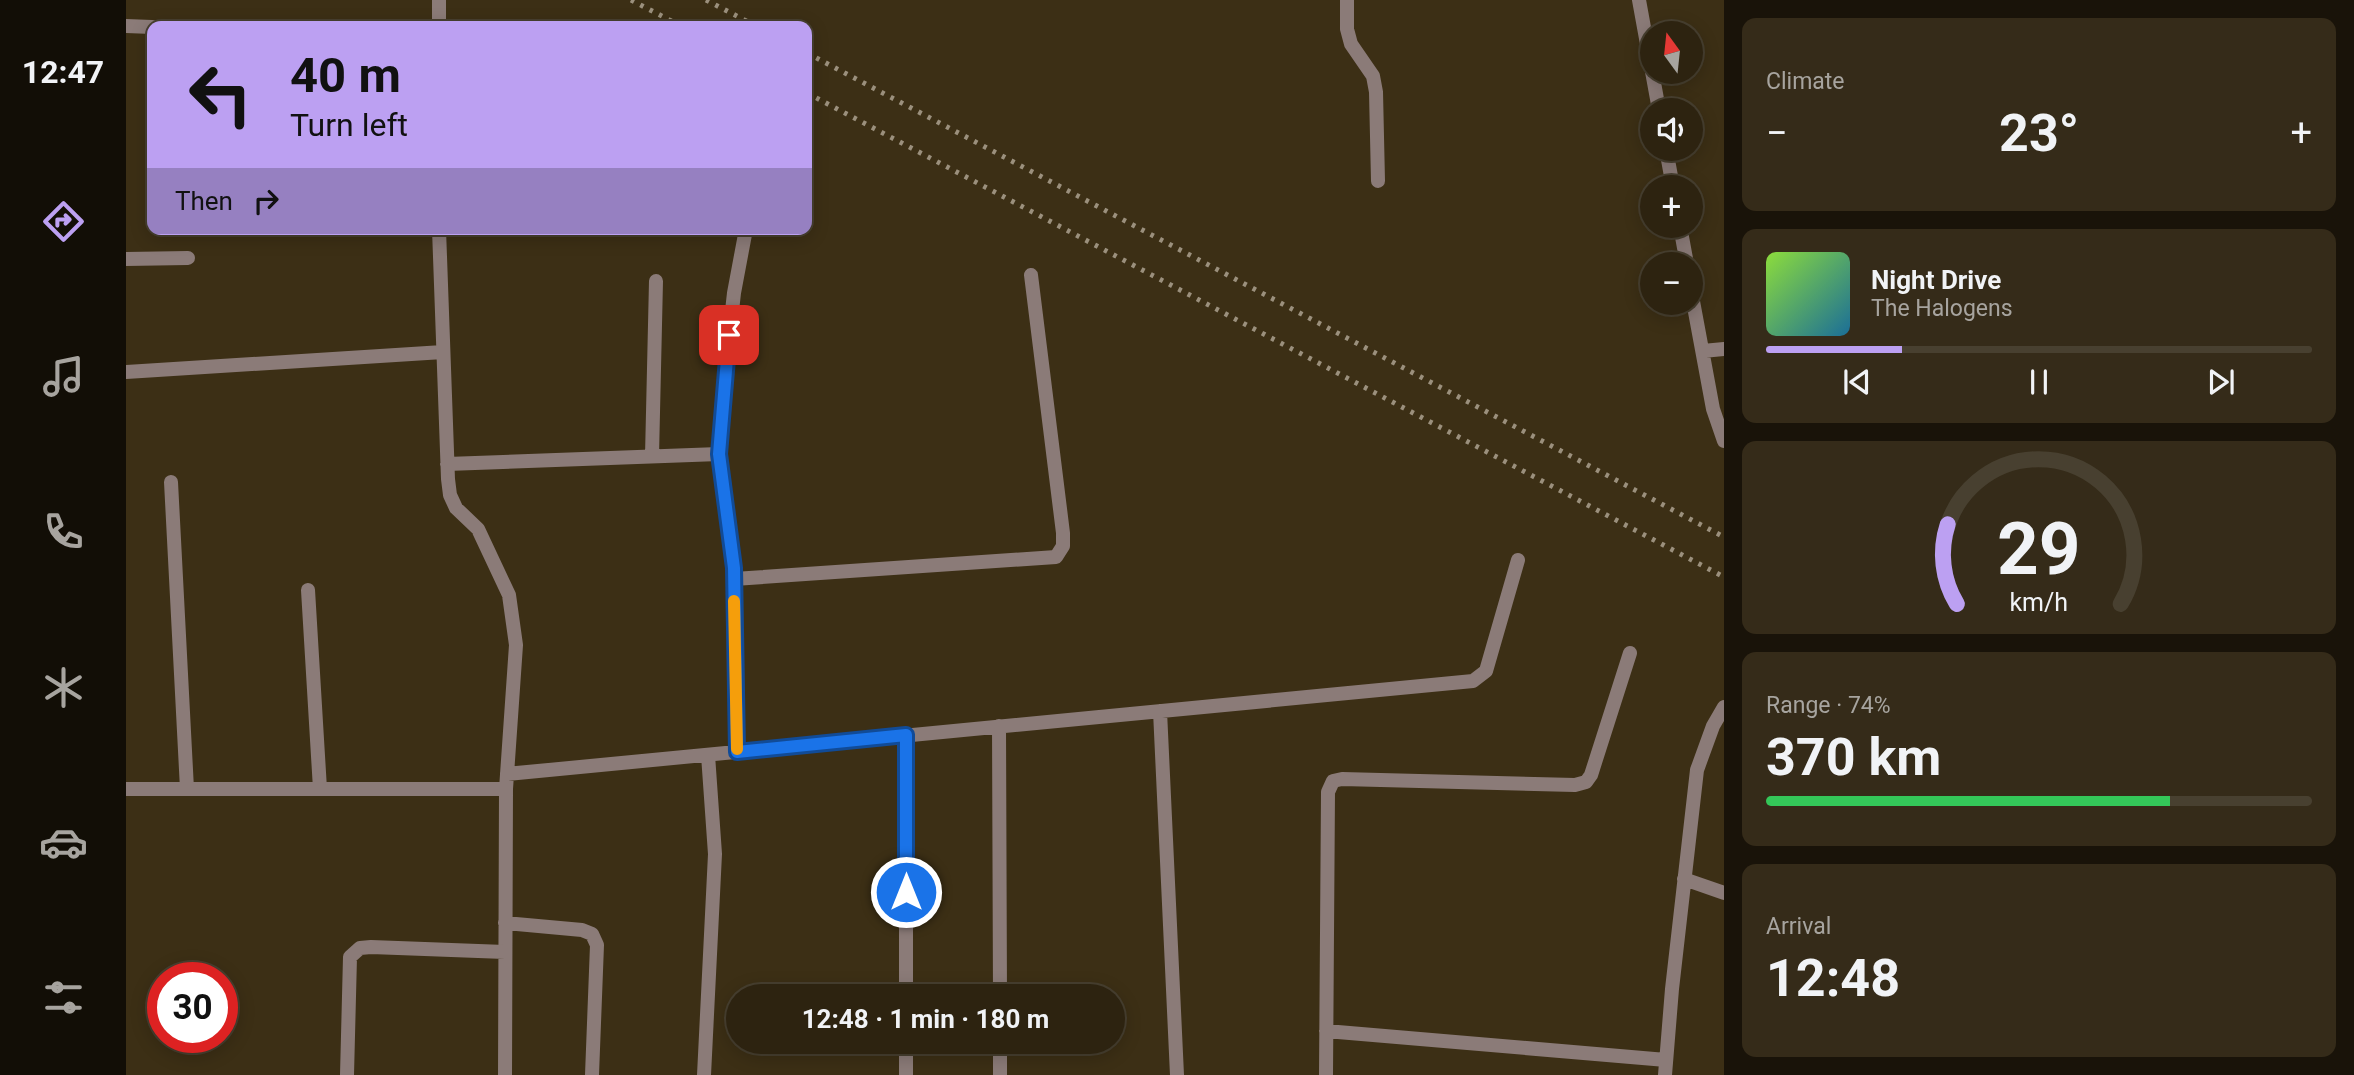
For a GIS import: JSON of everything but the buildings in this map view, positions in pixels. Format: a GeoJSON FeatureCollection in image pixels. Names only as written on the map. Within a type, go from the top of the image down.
{"type":"FeatureCollection","features":[{"type":"Feature","properties":{"kind":"street"},"geometry":{"type":"LineString","coordinates":[[439,0],[439,21]]}},
{"type":"Feature","properties":{"kind":"street"},"geometry":{"type":"LineString","coordinates":[[1347,0],[1347,29],[1351,44],[1373,76],[1376,92],[1378,181]]}},
{"type":"Feature","properties":{"kind":"street"},"geometry":{"type":"LineString","coordinates":[[1639,0],[1656,98]]}},
{"type":"Feature","properties":{"kind":"street"},"geometry":{"type":"LineString","coordinates":[[126,26],[147,27]]}},
{"type":"Feature","properties":{"kind":"street"},"geometry":{"type":"LineString","coordinates":[[439,235],[450,495],[456,508],[478,529],[509,595],[516,645],[506,789],[505,1075]]}},
{"type":"Feature","properties":{"kind":"street"},"geometry":{"type":"LineString","coordinates":[[737,752],[732,545],[719,454],[727,356],[745,235]]}},
{"type":"Feature","properties":{"kind":"street"},"geometry":{"type":"LineString","coordinates":[[126,259],[188,258]]}},
{"type":"Feature","properties":{"kind":"street"},"geometry":{"type":"LineString","coordinates":[[734,579],[1055,557],[1063,546],[1063,533],[1031,275]]}},
{"type":"Feature","properties":{"kind":"street"},"geometry":{"type":"LineString","coordinates":[[652,456],[656,281]]}},
{"type":"Feature","properties":{"kind":"street"},"geometry":{"type":"LineString","coordinates":[[1696,315],[1713,409],[1724,441]]}},
{"type":"Feature","properties":{"kind":"street"},"geometry":{"type":"LineString","coordinates":[[1703,351],[1724,349]]}},
{"type":"Feature","properties":{"kind":"street"},"geometry":{"type":"LineString","coordinates":[[126,372],[443,352]]}},
{"type":"Feature","properties":{"kind":"street"},"geometry":{"type":"LineString","coordinates":[[447,464],[719,454]]}},
{"type":"Feature","properties":{"kind":"street"},"geometry":{"type":"LineString","coordinates":[[171,482],[187,789]]}},
{"type":"Feature","properties":{"kind":"street"},"geometry":{"type":"LineString","coordinates":[[507,774],[1473,681],[1486,671],[1518,560]]}},
{"type":"Feature","properties":{"kind":"street"},"geometry":{"type":"LineString","coordinates":[[308,590],[320,789]]}},
{"type":"Feature","properties":{"kind":"street"},"geometry":{"type":"LineString","coordinates":[[1326,1075],[1328,792],[1333,782],[1342,779],[1575,785],[1586,782],[1591,775],[1630,653]]}},
{"type":"Feature","properties":{"kind":"street"},"geometry":{"type":"LineString","coordinates":[[1665,1075],[1696,769],[1724,706]]}},
{"type":"Feature","properties":{"kind":"street"},"geometry":{"type":"LineString","coordinates":[[1160,711],[1177,1075]]}},
{"type":"Feature","properties":{"kind":"street"},"geometry":{"type":"LineString","coordinates":[[999,726],[1000,984]]}},
{"type":"Feature","properties":{"kind":"street"},"geometry":{"type":"LineString","coordinates":[[906,735],[906,984]]}},
{"type":"Feature","properties":{"kind":"street"},"geometry":{"type":"LineString","coordinates":[[704,1075],[715,854],[708,755]]}},
{"type":"Feature","properties":{"kind":"street"},"geometry":{"type":"LineString","coordinates":[[126,789],[506,789]]}},
{"type":"Feature","properties":{"kind":"street"},"geometry":{"type":"LineString","coordinates":[[1684,879],[1724,893]]}},
{"type":"Feature","properties":{"kind":"street"},"geometry":{"type":"LineString","coordinates":[[505,923],[582,930],[592,934],[597,945],[592,1075]]}},
{"type":"Feature","properties":{"kind":"street"},"geometry":{"type":"LineString","coordinates":[[347,1075],[350,957],[360,948],[505,953]]}},
{"type":"Feature","properties":{"kind":"street"},"geometry":{"type":"LineString","coordinates":[[1326,1031],[1666,1059]]}},
{"type":"Feature","properties":{"kind":"street"},"geometry":{"type":"LineString","coordinates":[[906,1054],[906,1075]]}},
{"type":"Feature","properties":{"kind":"street"},"geometry":{"type":"LineString","coordinates":[[1000,1054],[1000,1075]]}},
{"type":"Feature","properties":{"kind":"railway"},"geometry":{"type":"LineString","coordinates":[[631,0],[671,21]]}},
{"type":"Feature","properties":{"kind":"railway"},"geometry":{"type":"LineString","coordinates":[[706,0],[746,21]]}},
{"type":"Feature","properties":{"kind":"railway"},"geometry":{"type":"LineString","coordinates":[[812,56],[1724,537]]}},
{"type":"Feature","properties":{"kind":"railway"},"geometry":{"type":"LineString","coordinates":[[812,96],[1724,577]]}},
{"type":"Feature","properties":{"kind":"slow traffic"},"geometry":{"type":"LineString","coordinates":[[734,601],[737,749]]}},
{"type":"Feature","properties":{"kind":"route"},"geometry":{"type":"LineString","coordinates":[[729,335],[719,454],[734,568],[737,752],[906,735],[906,892]]}}]}
